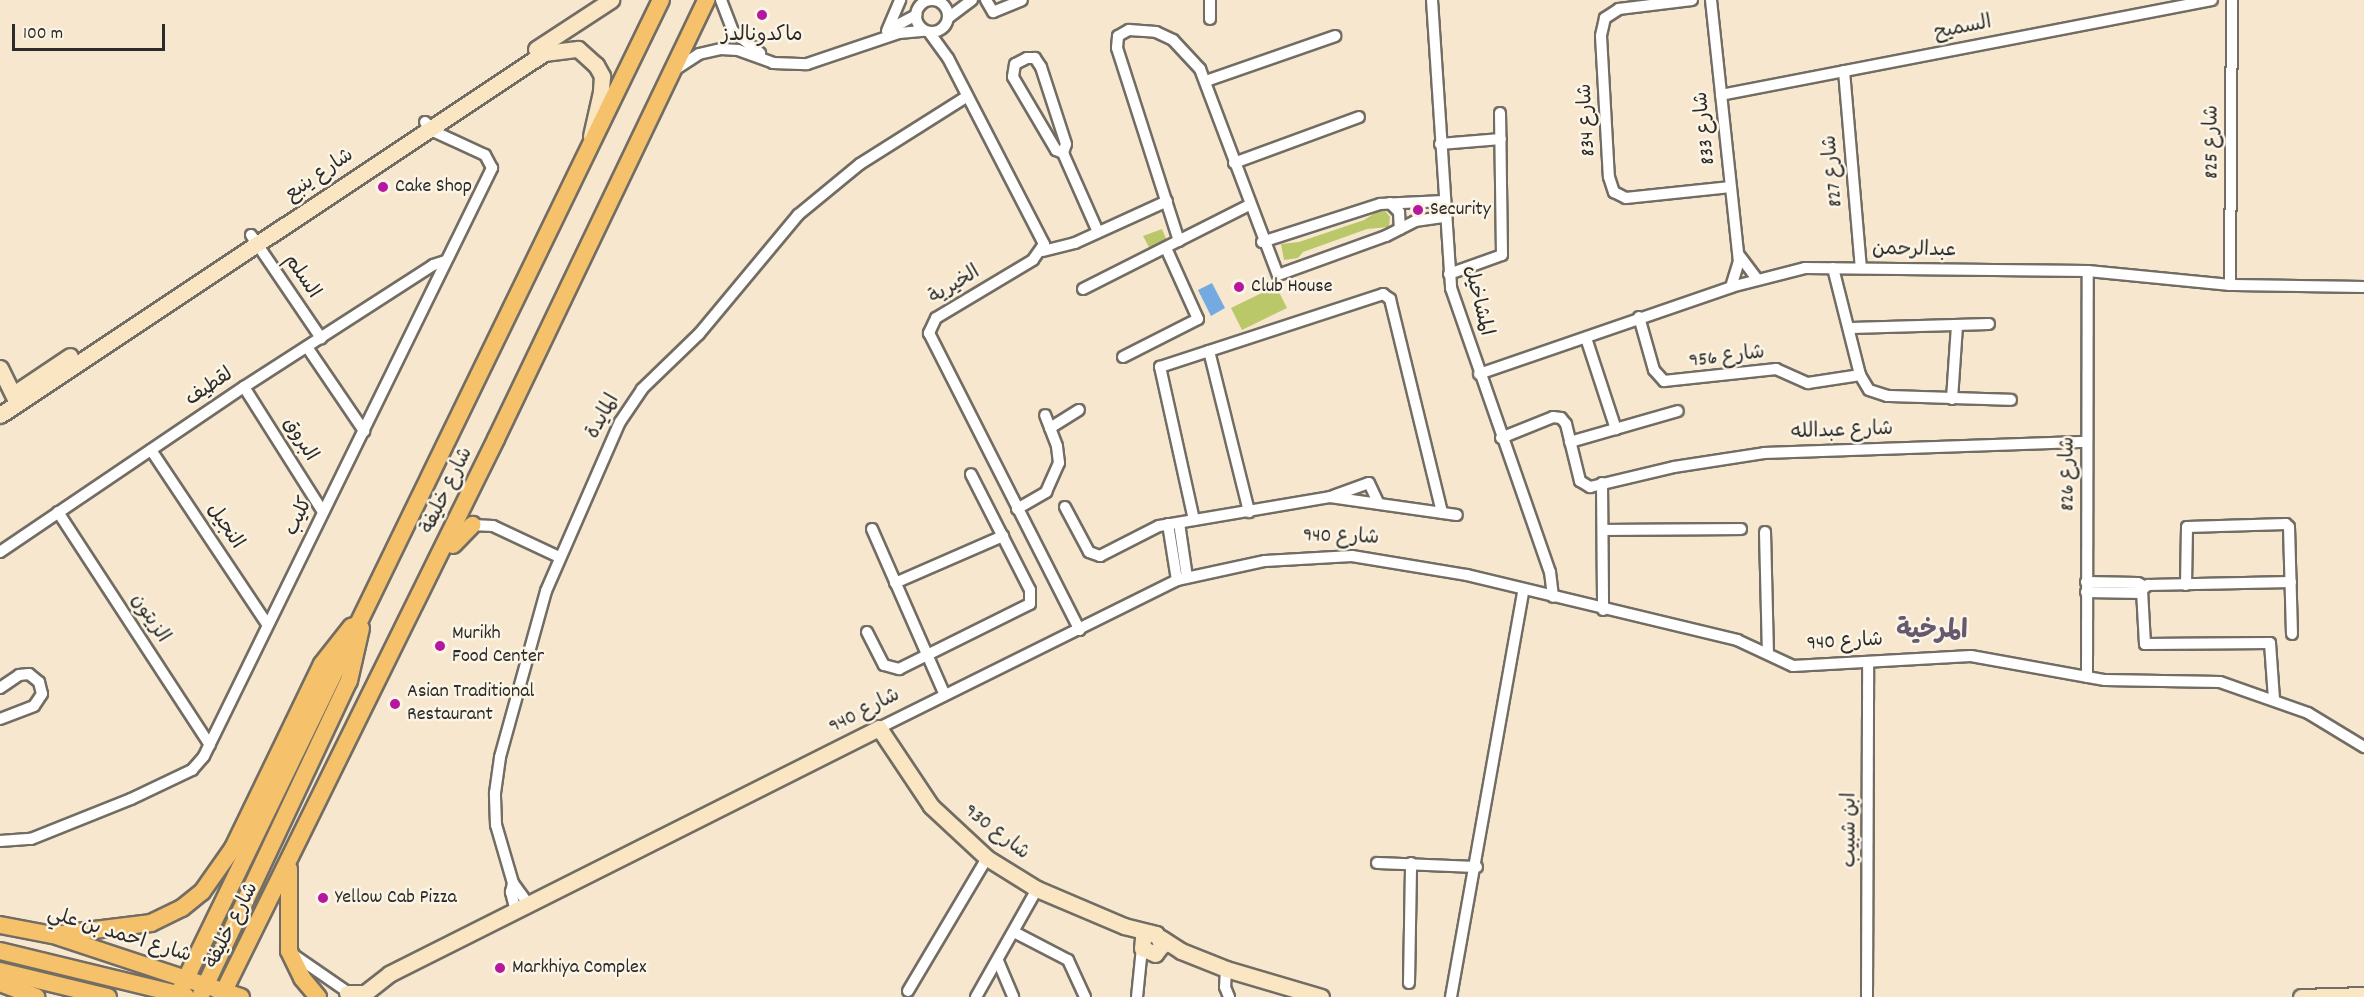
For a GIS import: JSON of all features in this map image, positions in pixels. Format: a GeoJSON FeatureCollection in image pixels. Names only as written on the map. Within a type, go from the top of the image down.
{"type":"FeatureCollection","features":[{"type":"Feature","properties":{"kind":"main road","name":"شارع خليفة"},"geometry":{"type":"LineString","coordinates":[[193,995],[185,978],[321,695],[362,619],[588,146],[661,0]]}},
{"type":"Feature","properties":{"kind":"main road","name":"شارع خليفة"},"geometry":{"type":"LineString","coordinates":[[223,994],[406,623],[706,0]]}},
{"type":"Feature","properties":{"kind":"main road"},"geometry":{"type":"LineString","coordinates":[[406,623],[460,533],[472,525]]}},
{"type":"Feature","properties":{"kind":"main road"},"geometry":{"type":"LineString","coordinates":[[53,935],[151,923],[182,908],[202,892],[233,848],[330,651],[362,619]]}},
{"type":"Feature","properties":{"kind":"main road"},"geometry":{"type":"LineString","coordinates":[[193,995],[349,681],[362,619]]}},
{"type":"Feature","properties":{"kind":"main road"},"geometry":{"type":"LineString","coordinates":[[289,862],[289,951],[302,978],[318,997]]}},
{"type":"Feature","properties":{"kind":"main road","name":"شارع احمد بن علي"},"geometry":{"type":"LineString","coordinates":[[0,925],[53,935],[185,978]]}},
{"type":"Feature","properties":{"kind":"main road","name":"شارع احمد بن علي"},"geometry":{"type":"LineString","coordinates":[[0,951],[193,995],[223,994],[241,997]]}},
{"type":"Feature","properties":{"kind":"main road"},"geometry":{"type":"LineString","coordinates":[[0,971],[108,997]]}},
{"type":"Feature","properties":{"kind":"main road"},"geometry":{"type":"LineString","coordinates":[[0,983],[36,997]]}},
{"type":"Feature","properties":{"kind":"street","name":"شارع ينبع"},"geometry":{"type":"LineString","coordinates":[[0,403],[15,399],[611,0]]}},
{"type":"Feature","properties":{"kind":"street"},"geometry":{"type":"LineString","coordinates":[[721,0],[726,18],[739,38],[759,53],[775,58],[817,56],[887,31],[916,13],[924,3],[953,0]]}},
{"type":"Feature","properties":{"kind":"street"},"geometry":{"type":"LineString","coordinates":[[887,31],[900,0]]}},
{"type":"Feature","properties":{"kind":"street"},"geometry":{"type":"LineString","coordinates":[[910,0],[926,31],[948,57],[966,97],[1043,238],[1043,251],[1065,246],[1167,201]]}},
{"type":"Feature","properties":{"kind":"street"},"geometry":{"type":"LineString","coordinates":[[671,73],[699,54],[721,49],[738,50],[773,63],[807,64],[899,33],[926,31],[946,22],[972,0]]}},
{"type":"Feature","properties":{"kind":"street"},"geometry":{"type":"LineString","coordinates":[[986,0],[993,12],[1022,0]]}},
{"type":"Feature","properties":{"kind":"street"},"geometry":{"type":"LineString","coordinates":[[1210,0],[1210,19]]}},
{"type":"Feature","properties":{"kind":"street","name":"المشاخيل"},"geometry":{"type":"LineString","coordinates":[[1432,0],[1449,274],[1479,374],[1550,572],[1553,597]]}},
{"type":"Feature","properties":{"kind":"street","name":"شارع 834"},"geometry":{"type":"LineString","coordinates":[[1692,0],[1619,9],[1605,18],[1601,36],[1609,177],[1614,192],[1626,198],[1730,187]]}},
{"type":"Feature","properties":{"kind":"street","name":"شارع 833"},"geometry":{"type":"LineString","coordinates":[[1711,0],[1738,252],[1738,270],[1731,287]]}},
{"type":"Feature","properties":{"kind":"street","name":"السميح"},"geometry":{"type":"LineString","coordinates":[[1721,95],[2212,0]]}},
{"type":"Feature","properties":{"kind":"street","name":"شارع 825"},"geometry":{"type":"LineString","coordinates":[[2230,285],[2232,0]]}},
{"type":"Feature","properties":{"kind":"street"},"geometry":{"type":"LineString","coordinates":[[936,1],[946,22],[948,57]]}},
{"type":"Feature","properties":{"kind":"street"},"geometry":{"type":"LineString","coordinates":[[1179,241],[1117,48],[1118,36],[1143,29],[1173,40],[1192,57],[1206,81],[1262,242],[1274,270],[1281,274],[1424,219],[1445,217]]}},
{"type":"Feature","properties":{"kind":"street"},"geometry":{"type":"LineString","coordinates":[[1206,81],[1335,36]]}},
{"type":"Feature","properties":{"kind":"street","name":"شارع ينبع"},"geometry":{"type":"LineString","coordinates":[[511,69],[555,49],[578,49],[589,55],[602,76],[588,146]]}},
{"type":"Feature","properties":{"kind":"street"},"geometry":{"type":"LineString","coordinates":[[1063,153],[1056,150],[1011,72],[1015,64],[1027,57],[1035,58],[1041,67],[1066,144],[1063,153],[1098,232]]}},
{"type":"Feature","properties":{"kind":"street","name":"شارع 827"},"geometry":{"type":"LineString","coordinates":[[1844,71],[1861,268]]}},
{"type":"Feature","properties":{"kind":"street","name":"المايدة"},"geometry":{"type":"LineString","coordinates":[[522,908],[496,825],[497,775],[525,664],[559,557],[631,403],[699,334],[779,235],[860,164],[966,97]]}},
{"type":"Feature","properties":{"kind":"street"},"geometry":{"type":"LineString","coordinates":[[1449,274],[1502,255],[1500,114]]}},
{"type":"Feature","properties":{"kind":"street"},"geometry":{"type":"LineString","coordinates":[[1234,163],[1359,117]]}},
{"type":"Feature","properties":{"kind":"street","name":"كليب"},"geometry":{"type":"LineString","coordinates":[[0,841],[31,839],[182,776],[198,764],[210,745],[492,163],[485,155],[427,124]]}},
{"type":"Feature","properties":{"kind":"street"},"geometry":{"type":"LineString","coordinates":[[1440,144],[1501,139]]}},
{"type":"Feature","properties":{"kind":"street"},"geometry":{"type":"LineString","coordinates":[[1262,242],[1389,203],[1444,201]]}},
{"type":"Feature","properties":{"kind":"street"},"geometry":{"type":"LineString","coordinates":[[1389,203],[1399,212],[1400,228]]}},
{"type":"Feature","properties":{"kind":"street"},"geometry":{"type":"LineString","coordinates":[[1083,289],[1249,205]]}},
{"type":"Feature","properties":{"kind":"street","name":"شارع ينبع"},"geometry":{"type":"LineString","coordinates":[[0,415],[32,381],[254,239]]}},
{"type":"Feature","properties":{"kind":"street","name":"السلم"},"geometry":{"type":"LineString","coordinates":[[254,239],[321,338]]}},
{"type":"Feature","properties":{"kind":"street"},"geometry":{"type":"LineString","coordinates":[[1123,357],[1198,319],[1166,248]]}},
{"type":"Feature","properties":{"kind":"street","name":"الخيرية"},"geometry":{"type":"LineString","coordinates":[[1043,251],[1033,260],[936,318],[929,327],[930,338],[1080,630]]}},
{"type":"Feature","properties":{"kind":"street","name":"شارع 833"},"geometry":{"type":"LineString","coordinates":[[1738,252],[1746,268],[1757,279]]}},
{"type":"Feature","properties":{"kind":"street","name":"لقطيف"},"geometry":{"type":"LineString","coordinates":[[0,552],[244,387],[433,265],[445,261]]}},
{"type":"Feature","properties":{"kind":"street","name":"عبدالرحمن"},"geometry":{"type":"LineString","coordinates":[[1479,374],[1731,287],[1805,268],[2088,271],[2230,285],[2364,287]]}},
{"type":"Feature","properties":{"kind":"street"},"geometry":{"type":"LineString","coordinates":[[1833,268],[1851,328],[1860,375],[1869,390],[1879,395],[2011,399]]}},
{"type":"Feature","properties":{"kind":"street","name":"شارع 826"},"geometry":{"type":"LineString","coordinates":[[2086,677],[2088,271]]}},
{"type":"Feature","properties":{"kind":"street"},"geometry":{"type":"LineString","coordinates":[[1194,520],[1159,371],[1162,365],[1378,295],[1387,296],[1442,513]]}},
{"type":"Feature","properties":{"kind":"street","name":"شارع 956"},"geometry":{"type":"LineString","coordinates":[[1639,318],[1654,370],[1664,381],[1776,369],[1808,382],[1860,375]]}},
{"type":"Feature","properties":{"kind":"street"},"geometry":{"type":"LineString","coordinates":[[1851,328],[1989,324]]}},
{"type":"Feature","properties":{"kind":"street"},"geometry":{"type":"LineString","coordinates":[[1952,399],[1958,325]]}},
{"type":"Feature","properties":{"kind":"street"},"geometry":{"type":"LineString","coordinates":[[1586,338],[1617,429]]}},
{"type":"Feature","properties":{"kind":"street"},"geometry":{"type":"LineString","coordinates":[[307,347],[364,431]]}},
{"type":"Feature","properties":{"kind":"street"},"geometry":{"type":"LineString","coordinates":[[1209,351],[1249,512]]}},
{"type":"Feature","properties":{"kind":"street"},"geometry":{"type":"LineString","coordinates":[[1,370],[32,381]]}},
{"type":"Feature","properties":{"kind":"street"},"geometry":{"type":"LineString","coordinates":[[1,370],[15,399]]}},
{"type":"Feature","properties":{"kind":"street","name":"البروق"},"geometry":{"type":"LineString","coordinates":[[244,387],[323,512]]}},
{"type":"Feature","properties":{"kind":"street"},"geometry":{"type":"LineString","coordinates":[[1050,428],[1079,410]]}},
{"type":"Feature","properties":{"kind":"street"},"geometry":{"type":"LineString","coordinates":[[1570,442],[1678,411]]}},
{"type":"Feature","properties":{"kind":"street"},"geometry":{"type":"LineString","coordinates":[[1017,508],[1046,492],[1059,463],[1045,415]]}},
{"type":"Feature","properties":{"kind":"street","name":"شارع عبدالله"},"geometry":{"type":"LineString","coordinates":[[1501,438],[1557,417],[1566,424],[1580,481],[1590,487],[1764,453],[2086,442]]}},
{"type":"Feature","properties":{"kind":"street","name":"النجيل"},"geometry":{"type":"LineString","coordinates":[[152,450],[267,624]]}},
{"type":"Feature","properties":{"kind":"street"},"geometry":{"type":"LineString","coordinates":[[867,632],[887,667],[899,669],[1030,604],[1031,593],[971,474]]}},
{"type":"Feature","properties":{"kind":"street"},"geometry":{"type":"LineString","coordinates":[[1065,507],[1094,556],[1174,523],[1330,497],[1369,483],[1379,504]]}},
{"type":"Feature","properties":{"kind":"street"},"geometry":{"type":"LineString","coordinates":[[1602,483],[1605,530],[1603,610]]}},
{"type":"Feature","properties":{"kind":"street"},"geometry":{"type":"LineString","coordinates":[[1330,497],[1457,515]]}},
{"type":"Feature","properties":{"kind":"street","name":"الزيتون"},"geometry":{"type":"LineString","coordinates":[[58,512],[210,745]]}},
{"type":"Feature","properties":{"kind":"street"},"geometry":{"type":"LineString","coordinates":[[1174,523],[1182,578]]}},
{"type":"Feature","properties":{"kind":"street"},"geometry":{"type":"LineString","coordinates":[[472,525],[493,526],[559,557]]}},
{"type":"Feature","properties":{"kind":"street"},"geometry":{"type":"LineString","coordinates":[[2186,585],[2184,534],[2189,526],[2288,525],[2292,634]]}},
{"type":"Feature","properties":{"kind":"street"},"geometry":{"type":"LineString","coordinates":[[872,530],[945,695]]}},
{"type":"Feature","properties":{"kind":"street"},"geometry":{"type":"LineString","coordinates":[[1605,530],[1741,530]]}},
{"type":"Feature","properties":{"kind":"street"},"geometry":{"type":"LineString","coordinates":[[1765,532],[1768,652]]}},
{"type":"Feature","properties":{"kind":"street"},"geometry":{"type":"LineString","coordinates":[[896,583],[1003,536]]}},
{"type":"Feature","properties":{"kind":"street","name":"شارع 940"},"geometry":{"type":"LineString","coordinates":[[351,995],[381,989],[389,974],[1182,578],[1294,557],[1352,556],[1414,564],[1737,640],[1768,652],[1793,666],[1971,656],[2086,677],[2209,680],[2274,699],[2334,726],[2364,747]]}},
{"type":"Feature","properties":{"kind":"street"},"geometry":{"type":"LineString","coordinates":[[2143,590],[2186,585],[2291,582]]}},
{"type":"Feature","properties":{"kind":"street"},"geometry":{"type":"LineString","coordinates":[[2086,587],[2138,583],[2143,590],[2145,644],[2270,643],[2274,699]]}},
{"type":"Feature","properties":{"kind":"street"},"geometry":{"type":"LineString","coordinates":[[1451,997],[1477,867],[1523,591]]}},
{"type":"Feature","properties":{"kind":"street","name":"ابن شبيب"},"geometry":{"type":"LineString","coordinates":[[1867,997],[1868,663]]}},
{"type":"Feature","properties":{"kind":"street"},"geometry":{"type":"LineString","coordinates":[[0,688],[19,675],[29,674],[39,682],[42,694],[34,706],[0,719]]}},
{"type":"Feature","properties":{"kind":"street","name":"شارع 930"},"geometry":{"type":"LineString","coordinates":[[879,728],[931,806],[987,858],[1037,889],[1124,926],[1151,944],[1181,951],[1226,969],[1321,997]]}},
{"type":"Feature","properties":{"kind":"street"},"geometry":{"type":"LineString","coordinates":[[908,990],[987,858]]}},
{"type":"Feature","properties":{"kind":"street"},"geometry":{"type":"LineString","coordinates":[[1377,863],[1477,867]]}},
{"type":"Feature","properties":{"kind":"street"},"geometry":{"type":"LineString","coordinates":[[1409,983],[1411,863]]}},
{"type":"Feature","properties":{"kind":"street"},"geometry":{"type":"LineString","coordinates":[[976,997],[1037,889]]}},
{"type":"Feature","properties":{"kind":"street"},"geometry":{"type":"LineString","coordinates":[[1014,932],[1068,960],[1085,997]]}},
{"type":"Feature","properties":{"kind":"street"},"geometry":{"type":"LineString","coordinates":[[1137,997],[1151,944]]}},
{"type":"Feature","properties":{"kind":"street"},"geometry":{"type":"LineString","coordinates":[[289,951],[351,995]]}},
{"type":"Feature","properties":{"kind":"street"},"geometry":{"type":"LineString","coordinates":[[998,961],[1013,997]]}},
{"type":"Feature","properties":{"kind":"street"},"geometry":{"type":"LineString","coordinates":[[1226,969],[1225,987],[1229,997]]}},
{"type":"Feature","properties":{"kind":"street"},"geometry":{"type":"LineString","coordinates":[[2301,997],[2364,995]]}},
{"type":"Feature","properties":{"kind":"green space"},"geometry":{"type":"Polygon","coordinates":[[[1383,208],[1390,217],[1389,227],[1367,229],[1303,252],[1298,258],[1284,260],[1281,244],[1299,242],[1364,220],[1383,208]]]}},
{"type":"Feature","properties":{"kind":"green space"},"geometry":{"type":"Polygon","coordinates":[[[1162,229],[1167,241],[1151,251],[1143,236],[1162,229]]]}},
{"type":"Feature","properties":{"kind":"green space"},"geometry":{"type":"Polygon","coordinates":[[[1276,286],[1287,308],[1242,330],[1231,308],[1276,286]]]}},
{"type":"Feature","properties":{"kind":"water"},"geometry":{"type":"Polygon","coordinates":[[[1212,283],[1225,308],[1211,316],[1198,290],[1212,283]]]}},
{"type":"Feature","properties":{"kind":"place","name":"ماكدونالدز"},"geometry":{"type":"Point","coordinates":[762,15]}},
{"type":"Feature","properties":{"kind":"place","name":"Cake Shop"},"geometry":{"type":"Point","coordinates":[383,187]}},
{"type":"Feature","properties":{"kind":"place","name":"Security"},"geometry":{"type":"Point","coordinates":[1418,210]}},
{"type":"Feature","properties":{"kind":"place","name":"Club House"},"geometry":{"type":"Point","coordinates":[1239,287]}},
{"type":"Feature","properties":{"kind":"place","name":"Murikh Food Center"},"geometry":{"type":"Point","coordinates":[440,646]}},
{"type":"Feature","properties":{"kind":"place","name":"Asian Traditional Restaurant"},"geometry":{"type":"Point","coordinates":[395,704]}},
{"type":"Feature","properties":{"kind":"place","name":"Yellow Cab Pizza"},"geometry":{"type":"Point","coordinates":[323,898]}},
{"type":"Feature","properties":{"kind":"place","name":"Markhiya Complex"},"geometry":{"type":"Point","coordinates":[500,968]}},
{"type":"Feature","properties":{"kind":"district","name":"المرخية"},"geometry":{"type":"Point","coordinates":[1932,632]}}]}
